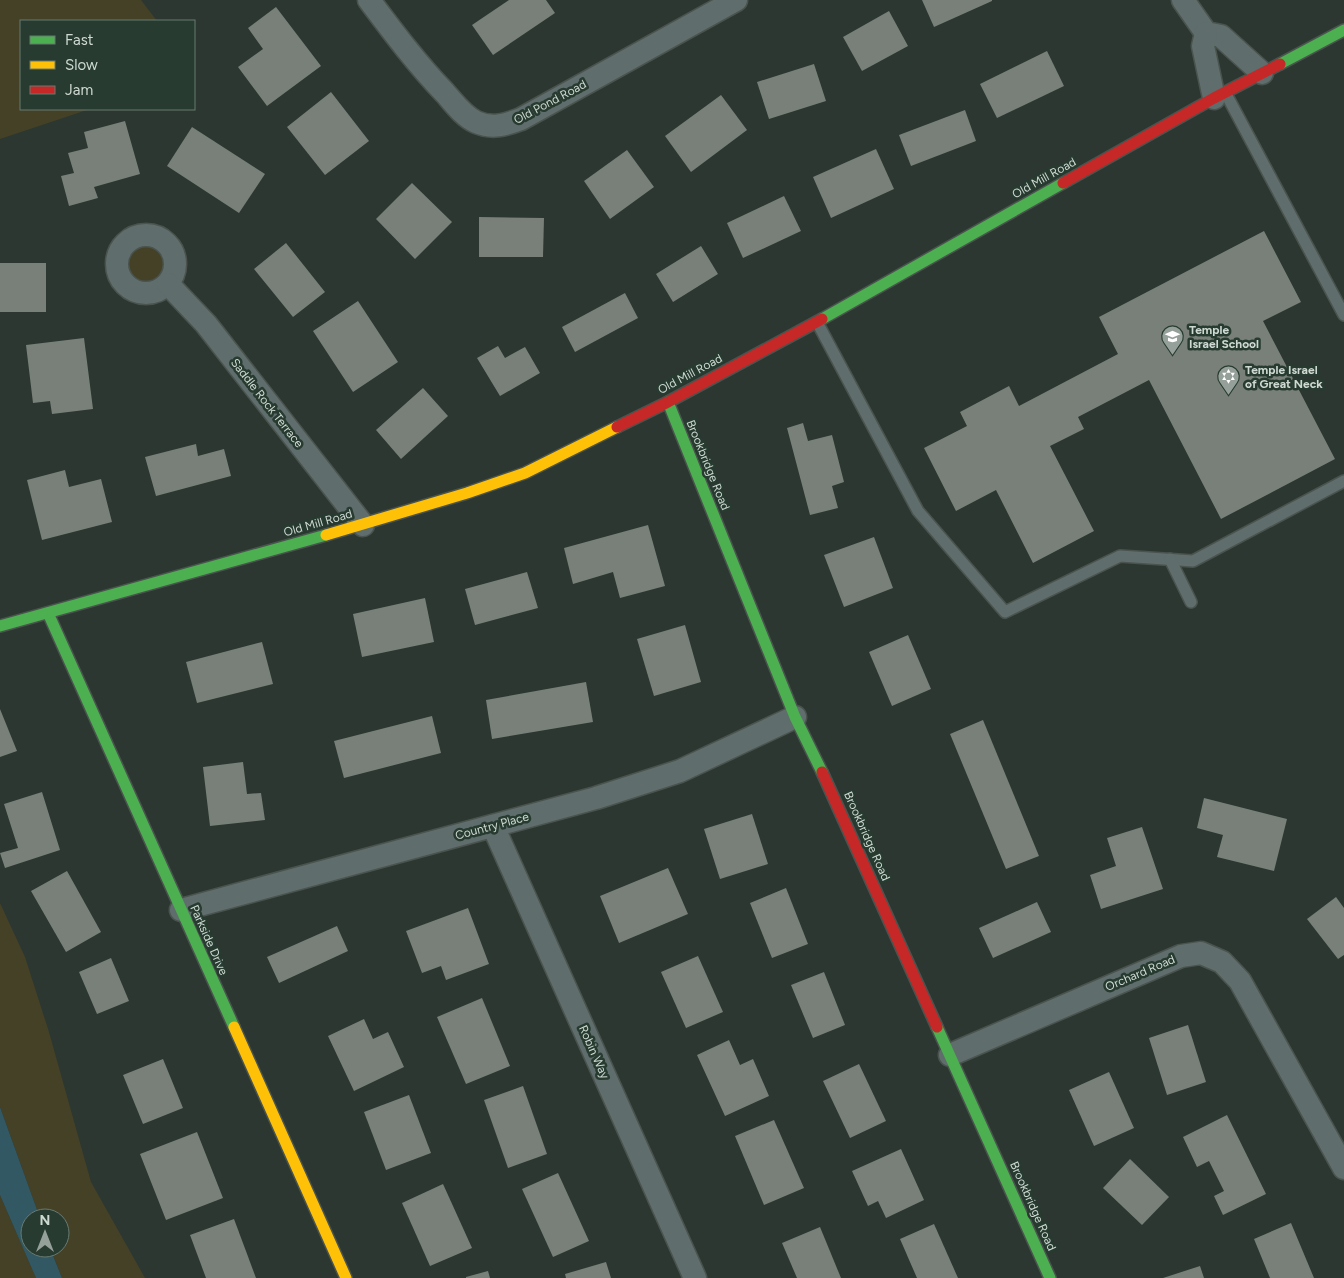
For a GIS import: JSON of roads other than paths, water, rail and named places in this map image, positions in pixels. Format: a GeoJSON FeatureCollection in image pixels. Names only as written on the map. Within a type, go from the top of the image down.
{"type":"FeatureCollection","features":[{"type":"Feature","properties":{"kind":"street","name":"Old Pond Road"},"geometry":{"type":"LineString","coordinates":[[369,0],[419,65],[461,111],[474,121],[494,126],[506,125],[521,119],[736,0]]}},
{"type":"Feature","properties":{"kind":"street"},"geometry":{"type":"LineString","coordinates":[[1183,0],[1206,33],[1221,36],[1262,73]]}},
{"type":"Feature","properties":{"kind":"street","name":"Old Mill Road"},"geometry":{"type":"LineString","coordinates":[[0,626],[363,525],[525,473],[668,402],[816,322],[1220,95],[1344,30]]}},
{"type":"Feature","properties":{"kind":"street"},"geometry":{"type":"LineString","coordinates":[[1206,33],[1203,46],[1220,95]]}},
{"type":"Feature","properties":{"kind":"street","name":"Saddle Rock Terrace"},"geometry":{"type":"LineString","coordinates":[[168,284],[206,324],[363,525]]}},
{"type":"Feature","properties":{"kind":"street","name":"Brookbridge Road"},"geometry":{"type":"LineString","coordinates":[[668,402],[796,717],[1050,1278]]}},
{"type":"Feature","properties":{"kind":"street","name":"Parkside Drive"},"geometry":{"type":"LineString","coordinates":[[48,613],[346,1278]]}},
{"type":"Feature","properties":{"kind":"street","name":"Country Place"},"geometry":{"type":"LineString","coordinates":[[180,910],[653,781],[706,760],[796,717]]}},
{"type":"Feature","properties":{"kind":"street","name":"Robin Way"},"geometry":{"type":"LineString","coordinates":[[493,826],[695,1278]]}},
{"type":"Feature","properties":{"kind":"street","name":"Orchard Road"},"geometry":{"type":"LineString","coordinates":[[950,1055],[1181,956],[1201,953],[1222,962],[1240,981],[1344,1168]]}},
{"type":"Feature","properties":{"kind":"lane"},"geometry":{"type":"LineString","coordinates":[[1220,95],[1344,315]]}},
{"type":"Feature","properties":{"kind":"lane"},"geometry":{"type":"LineString","coordinates":[[816,322],[918,511],[1005,612],[1120,556],[1193,561],[1344,481]]}},
{"type":"Feature","properties":{"kind":"lane"},"geometry":{"type":"LineString","coordinates":[[1170,559],[1191,602]]}},
{"type":"Feature","properties":{"kind":"water"},"geometry":{"type":"Polygon","coordinates":[[[0,1107],[36,1208],[20,1208],[20,1241],[0,1195],[0,1107]]]}},
{"type":"Feature","properties":{"kind":"water"},"geometry":{"type":"Polygon","coordinates":[[[27,1258],[54,1258],[62,1278],[36,1278],[27,1258]]]}},
{"type":"Feature","properties":{"kind":"place","name":"Temple Israel School"},"geometry":{"type":"Point","coordinates":[1173,356]}},
{"type":"Feature","properties":{"kind":"place","name":"Temple Israel of Great Neck"},"geometry":{"type":"Point","coordinates":[1229,396]}}]}
